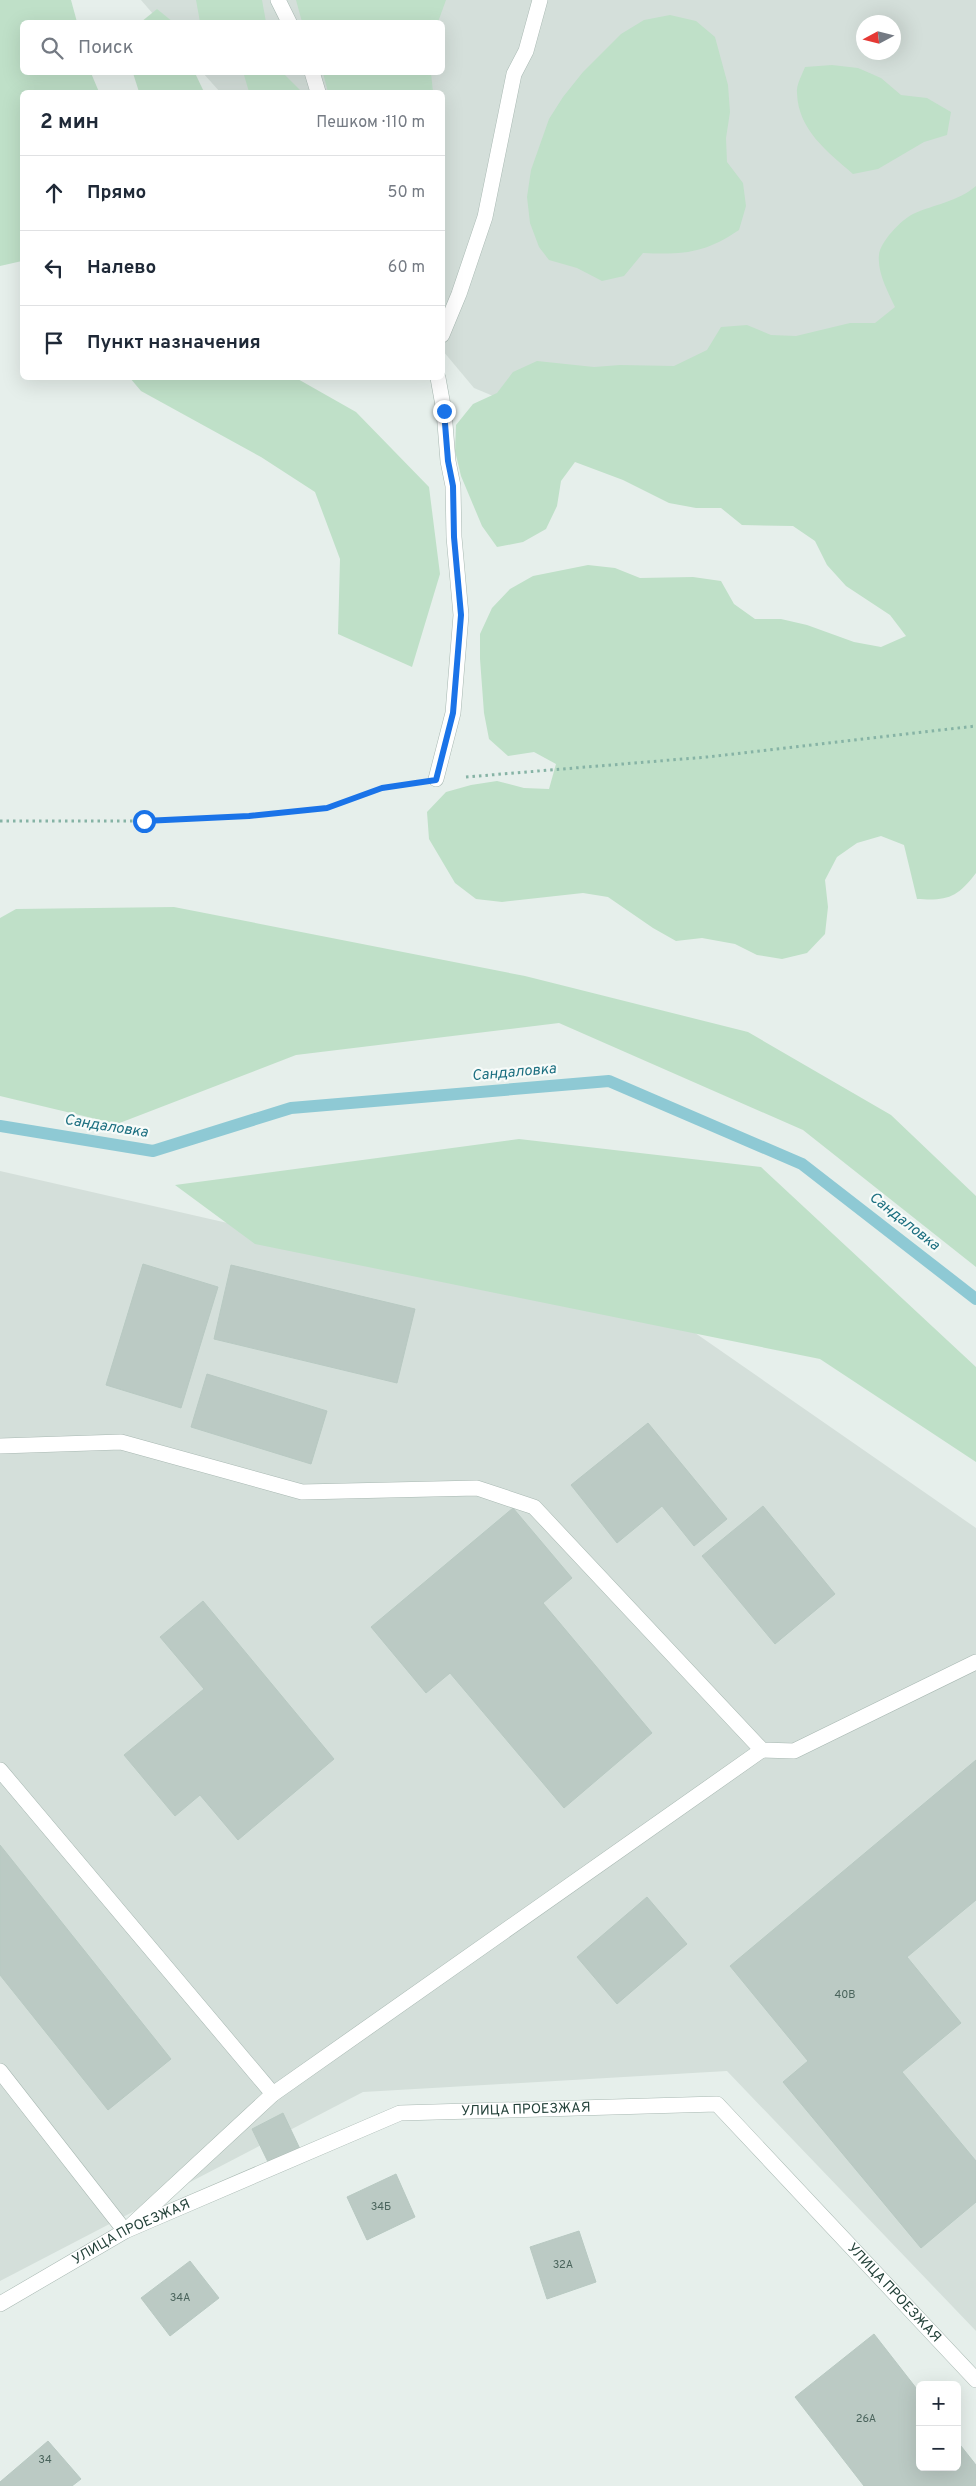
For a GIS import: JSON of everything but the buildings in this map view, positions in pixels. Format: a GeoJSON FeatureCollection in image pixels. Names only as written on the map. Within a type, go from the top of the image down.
{"type":"FeatureCollection","features":[{"type":"Feature","properties":{"kind":"street"},"geometry":{"type":"LineString","coordinates":[[278,0],[288,20]]}},
{"type":"Feature","properties":{"kind":"street"},"geometry":{"type":"LineString","coordinates":[[445,328],[459,294],[485,218],[514,74],[526,51],[540,0]]}},
{"type":"Feature","properties":{"kind":"street"},"geometry":{"type":"LineString","coordinates":[[313,75],[317,90]]}},
{"type":"Feature","properties":{"kind":"street"},"geometry":{"type":"LineString","coordinates":[[436,780],[453,713],[461,615],[454,537],[453,486],[448,461],[444,411],[438,380]]}},
{"type":"Feature","properties":{"kind":"street"},"geometry":{"type":"LineString","coordinates":[[0,1446],[121,1442],[302,1492],[477,1488],[534,1507],[762,1750]]}},
{"type":"Feature","properties":{"kind":"street"},"geometry":{"type":"LineString","coordinates":[[0,2071],[125,2232],[273,2094],[762,1750],[794,1751],[976,1662]]}},
{"type":"Feature","properties":{"kind":"street"},"geometry":{"type":"LineString","coordinates":[[0,1770],[273,2094]]}},
{"type":"Feature","properties":{"kind":"street","name":"УЛИЦА ПРОЕЗЖАЯ"},"geometry":{"type":"LineString","coordinates":[[0,2304],[125,2232],[400,2113],[717,2104],[976,2380]]}},
{"type":"Feature","properties":{"kind":"path"},"geometry":{"type":"LineString","coordinates":[[0,821],[144,821],[249,816],[327,808],[382,788],[436,780],[707,757],[976,726]]}},
{"type":"Feature","properties":{"kind":"shaded area"},"geometry":{"type":"Polygon","coordinates":[[[141,0],[976,0],[976,596],[474,388],[445,353],[445,90],[218,90],[205,75],[445,75],[445,20],[158,20],[141,0]]]}},
{"type":"Feature","properties":{"kind":"shaded area"},"geometry":{"type":"Polygon","coordinates":[[[0,1171],[688,1328],[976,1528],[976,2331],[727,2071],[363,2092],[0,2281],[0,1171]]]}},
{"type":"Feature","properties":{"kind":"green space"},"geometry":{"type":"Polygon","coordinates":[[[0,0],[71,0],[76,20],[20,20],[20,75],[92,75],[98,90],[20,90],[20,261],[0,266],[0,0]]]}},
{"type":"Feature","properties":{"kind":"green space"},"geometry":{"type":"Polygon","coordinates":[[[196,0],[262,0],[266,20],[200,20],[196,0]]]}},
{"type":"Feature","properties":{"kind":"green space"},"geometry":{"type":"Polygon","coordinates":[[[296,0],[446,0],[439,20],[301,20],[296,0]]]}},
{"type":"Feature","properties":{"kind":"green space"},"geometry":{"type":"Polygon","coordinates":[[[157,9],[171,20],[143,20],[157,9]]]}},
{"type":"Feature","properties":{"kind":"green space"},"geometry":{"type":"Polygon","coordinates":[[[670,15],[696,21],[715,37],[728,85],[730,112],[726,138],[727,162],[743,183],[746,206],[739,230],[727,238],[694,251],[682,253],[643,253],[624,276],[602,281],[577,268],[549,260],[539,247],[530,223],[527,197],[531,170],[549,119],[563,97],[583,72],[621,34],[644,20],[670,15]]]}},
{"type":"Feature","properties":{"kind":"green space"},"geometry":{"type":"Polygon","coordinates":[[[832,65],[858,68],[881,78],[901,95],[927,98],[951,112],[947,135],[924,142],[878,169],[853,174],[816,139],[803,118],[799,106],[797,87],[805,67],[832,65]]]}},
{"type":"Feature","properties":{"kind":"green space"},"geometry":{"type":"Polygon","coordinates":[[[134,75],[196,75],[203,90],[138,90],[134,75]]]}},
{"type":"Feature","properties":{"kind":"green space"},"geometry":{"type":"Polygon","coordinates":[[[244,75],[285,75],[300,90],[248,90],[244,75]]]}},
{"type":"Feature","properties":{"kind":"green space"},"geometry":{"type":"Polygon","coordinates":[[[324,75],[431,75],[433,90],[327,90],[324,75]]]}},
{"type":"Feature","properties":{"kind":"green space"},"geometry":{"type":"Polygon","coordinates":[[[976,186],[976,873],[963,888],[951,896],[936,899],[917,899],[904,845],[881,836],[857,843],[837,857],[825,880],[828,907],[825,934],[807,953],[782,959],[757,955],[735,944],[702,938],[676,941],[653,928],[608,897],[583,893],[502,902],[476,899],[455,883],[429,839],[427,812],[446,792],[471,785],[497,781],[524,788],[549,789],[556,764],[534,752],[508,756],[489,739],[484,713],[480,634],[492,608],[510,589],[533,576],[588,565],[615,568],[640,578],[693,577],[721,581],[734,604],[755,619],[781,619],[807,625],[854,642],[881,647],[906,636],[890,615],[846,586],[827,565],[815,541],[793,526],[742,525],[721,508],[696,508],[669,503],[623,480],[575,462],[561,481],[557,506],[546,529],[523,542],[497,547],[482,526],[461,476],[455,451],[456,425],[473,404],[497,393],[513,372],[537,361],[594,367],[620,365],[674,366],[707,350],[721,327],[747,325],[771,335],[796,336],[850,323],[875,323],[895,307],[884,282],[879,262],[880,250],[887,238],[897,226],[913,214],[961,196],[976,186]]]}},
{"type":"Feature","properties":{"kind":"green space"},"geometry":{"type":"Polygon","coordinates":[[[132,380],[300,380],[356,412],[429,487],[440,574],[412,667],[338,634],[340,559],[315,492],[261,457],[141,391],[132,380]]]}},
{"type":"Feature","properties":{"kind":"green space"},"geometry":{"type":"Polygon","coordinates":[[[174,907],[525,976],[748,1032],[891,1115],[976,1196],[976,1267],[803,1130],[559,1023],[296,1055],[117,1124],[0,1096],[0,918],[16,909],[174,907]]]}},
{"type":"Feature","properties":{"kind":"green space"},"geometry":{"type":"Polygon","coordinates":[[[519,1139],[761,1167],[976,1367],[976,1462],[820,1359],[255,1244],[175,1185],[519,1139]]]}},
{"type":"Feature","properties":{"kind":"waterway","name":"Сандаловка"},"geometry":{"type":"LineString","coordinates":[[0,1126],[153,1151],[291,1108],[609,1081],[802,1164],[976,1299]]}},
{"type":"Feature","properties":{"kind":"route"},"geometry":{"type":"LineString","coordinates":[[144,821],[249,816],[327,808],[382,788],[436,780],[453,713],[461,615],[454,537],[453,486],[448,461],[444,411]]}}]}
